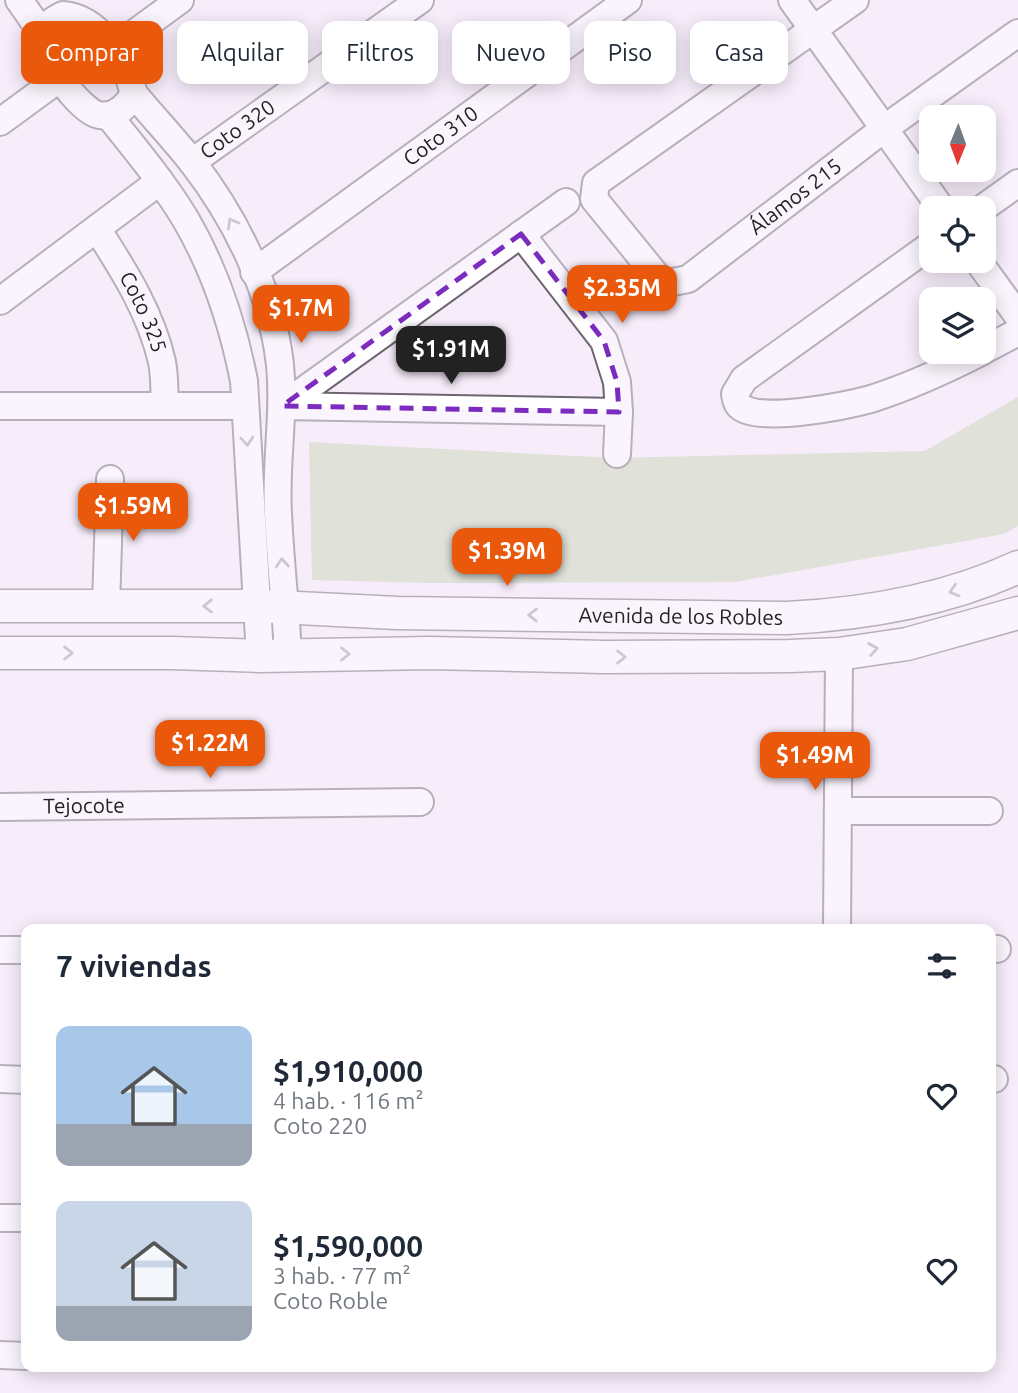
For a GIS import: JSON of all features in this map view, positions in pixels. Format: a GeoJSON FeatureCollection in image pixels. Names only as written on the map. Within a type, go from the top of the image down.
{"type":"FeatureCollection","features":[{"type":"Feature","properties":{"kind":"street"},"geometry":{"type":"LineString","coordinates":[[19,0],[34,21]]}},
{"type":"Feature","properties":{"kind":"street"},"geometry":{"type":"LineString","coordinates":[[151,21],[180,0]]}},
{"type":"Feature","properties":{"kind":"street","name":"Coto 320"},"geometry":{"type":"LineString","coordinates":[[192,162],[420,0]]}},
{"type":"Feature","properties":{"kind":"street","name":"Coto 310"},"geometry":{"type":"LineString","coordinates":[[254,272],[628,0]]}},
{"type":"Feature","properties":{"kind":"street"},"geometry":{"type":"LineString","coordinates":[[792,0],[933,196]]}},
{"type":"Feature","properties":{"kind":"street"},"geometry":{"type":"LineString","coordinates":[[813,30],[855,0]]}},
{"type":"Feature","properties":{"kind":"street"},"geometry":{"type":"LineString","coordinates":[[53,21],[72,8],[85,21]]}},
{"type":"Feature","properties":{"kind":"street","name":"Álamos 215"},"geometry":{"type":"LineString","coordinates":[[813,30],[600,178],[593,190],[594,199],[653,273],[668,283],[688,279],[885,128],[1018,33]]}},
{"type":"Feature","properties":{"kind":"street"},"geometry":{"type":"LineString","coordinates":[[0,122],[52,84]]}},
{"type":"Feature","properties":{"kind":"street"},"geometry":{"type":"LineString","coordinates":[[65,84],[92,113],[109,116],[121,110],[134,94]]}},
{"type":"Feature","properties":{"kind":"street"},"geometry":{"type":"LineString","coordinates":[[131,84],[134,94],[192,162],[223,207],[242,240],[275,332],[282,406],[272,606]]}},
{"type":"Feature","properties":{"kind":"street"},"geometry":{"type":"LineString","coordinates":[[109,116],[160,181],[185,219],[203,253],[236,338],[272,606],[274,656]]}},
{"type":"Feature","properties":{"kind":"street"},"geometry":{"type":"LineString","coordinates":[[0,302],[160,181]]}},
{"type":"Feature","properties":{"kind":"street"},"geometry":{"type":"LineString","coordinates":[[996,199],[1018,183]]}},
{"type":"Feature","properties":{"kind":"street"},"geometry":{"type":"LineString","coordinates":[[282,406],[566,202]]}},
{"type":"Feature","properties":{"kind":"street","name":"Coto 325"},"geometry":{"type":"LineString","coordinates":[[98,230],[131,285],[151,326],[162,364],[165,405]]}},
{"type":"Feature","properties":{"kind":"street"},"geometry":{"type":"LineString","coordinates":[[521,234],[604,341],[617,382],[617,454]]}},
{"type":"Feature","properties":{"kind":"street"},"geometry":{"type":"LineString","coordinates":[[919,254],[744,379],[734,394],[737,403],[743,409],[772,414],[797,413],[870,399],[957,364]]}},
{"type":"Feature","properties":{"kind":"street"},"geometry":{"type":"LineString","coordinates":[[987,273],[1018,316]]}},
{"type":"Feature","properties":{"kind":"street"},"geometry":{"type":"LineString","coordinates":[[236,338],[275,332]]}},
{"type":"Feature","properties":{"kind":"street"},"geometry":{"type":"LineString","coordinates":[[996,344],[1018,332]]}},
{"type":"Feature","properties":{"kind":"street"},"geometry":{"type":"LineString","coordinates":[[0,406],[244,406]]}},
{"type":"Feature","properties":{"kind":"street"},"geometry":{"type":"LineString","coordinates":[[282,406],[619,412]]}},
{"type":"Feature","properties":{"kind":"street"},"geometry":{"type":"LineString","coordinates":[[106,606],[110,480]]}},
{"type":"Feature","properties":{"kind":"street","name":"Avenida de los Robles"},"geometry":{"type":"LineString","coordinates":[[0,606],[272,606],[397,613],[787,618],[837,615],[904,604],[951,592],[1018,567]]}},
{"type":"Feature","properties":{"kind":"street","name":"Avenida de los Robles"},"geometry":{"type":"LineString","coordinates":[[0,653],[274,656],[430,653],[688,658],[839,654],[907,643],[1018,613]]}},
{"type":"Feature","properties":{"kind":"street"},"geometry":{"type":"LineString","coordinates":[[838,924],[839,654]]}},
{"type":"Feature","properties":{"kind":"street","name":"Tejocote"},"geometry":{"type":"LineString","coordinates":[[0,807],[420,802]]}},
{"type":"Feature","properties":{"kind":"street"},"geometry":{"type":"LineString","coordinates":[[839,811],[989,811]]}},
{"type":"Feature","properties":{"kind":"street"},"geometry":{"type":"LineString","coordinates":[[0,950],[21,950]]}},
{"type":"Feature","properties":{"kind":"street"},"geometry":{"type":"LineString","coordinates":[[0,1079],[21,1080]]}},
{"type":"Feature","properties":{"kind":"street"},"geometry":{"type":"LineString","coordinates":[[0,1218],[21,1218]]}},
{"type":"Feature","properties":{"kind":"street"},"geometry":{"type":"LineString","coordinates":[[0,1355],[21,1356]]}},
{"type":"Feature","properties":{"kind":"highlighted area"},"geometry":{"type":"Polygon","coordinates":[[[521,234],[604,341],[617,382],[619,412],[282,406],[521,234]]]}},
{"type":"Feature","properties":{"kind":"green space"},"geometry":{"type":"Polygon","coordinates":[[[1018,397],[1018,526],[1004,534],[735,582],[429,583],[312,580],[309,442],[613,458],[925,451],[1018,397]]]}}]}
